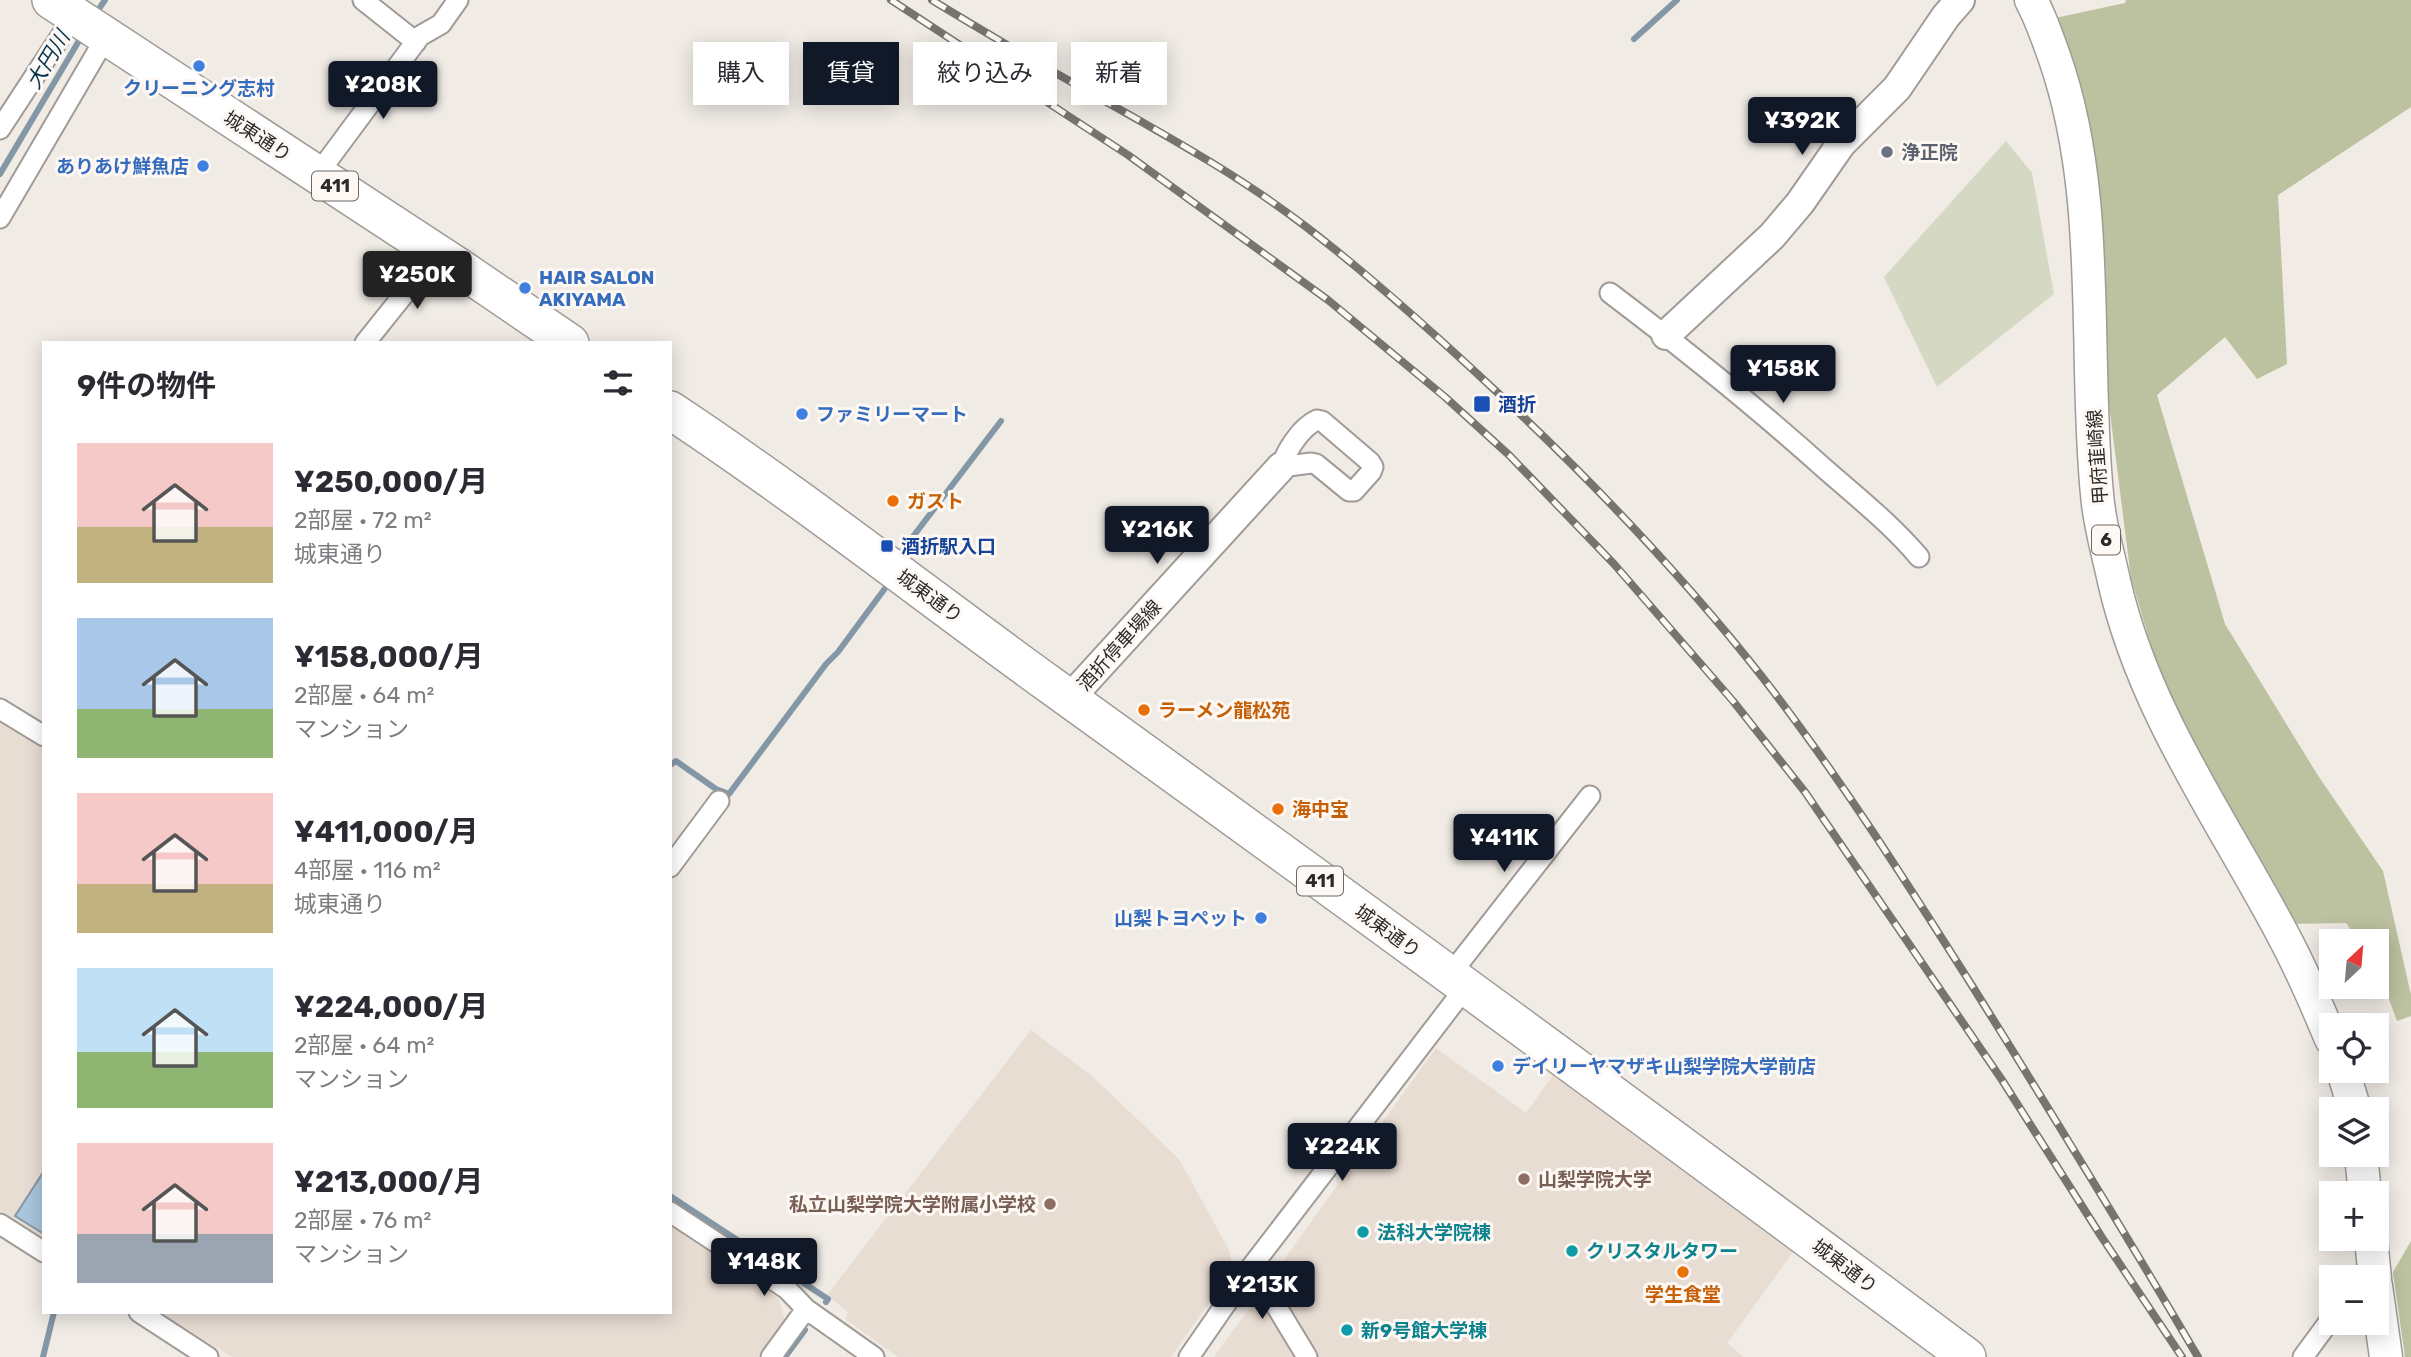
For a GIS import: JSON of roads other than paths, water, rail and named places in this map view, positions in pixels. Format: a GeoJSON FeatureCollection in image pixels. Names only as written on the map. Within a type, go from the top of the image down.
{"type":"FeatureCollection","features":[{"type":"Feature","properties":{"kind":"highway","name":"城東通り"},"geometry":{"type":"LineString","coordinates":[[82,21],[567,341]]}},
{"type":"Feature","properties":{"kind":"highway","name":"城東通り"},"geometry":{"type":"LineString","coordinates":[[672,411],[785,489],[1731,1181],[1967,1357]]}},
{"type":"Feature","properties":{"kind":"main road","name":"甲府韮崎線"},"geometry":{"type":"LineString","coordinates":[[2031,0],[2040,15],[2061,76],[2074,127],[2083,186],[2097,496],[2115,583],[2133,648],[2160,713],[2282,933],[2320,1013]]}},
{"type":"Feature","properties":{"kind":"main road"},"geometry":{"type":"LineString","coordinates":[[2383,1335],[2386,1357]]}},
{"type":"Feature","properties":{"kind":"street"},"geometry":{"type":"LineString","coordinates":[[363,0],[416,42]]}},
{"type":"Feature","properties":{"kind":"street"},"geometry":{"type":"LineString","coordinates":[[317,175],[416,42],[442,24],[458,0]]}},
{"type":"Feature","properties":{"kind":"street"},"geometry":{"type":"LineString","coordinates":[[1666,335],[1772,236],[1800,203],[1841,144],[1897,88],[1960,0]]}},
{"type":"Feature","properties":{"kind":"street"},"geometry":{"type":"LineString","coordinates":[[0,129],[82,21]]}},
{"type":"Feature","properties":{"kind":"street"},"geometry":{"type":"LineString","coordinates":[[0,218],[82,21]]}},
{"type":"Feature","properties":{"kind":"street"},"geometry":{"type":"LineString","coordinates":[[367,341],[437,253]]}},
{"type":"Feature","properties":{"kind":"street"},"geometry":{"type":"LineString","coordinates":[[1610,293],[1666,335],[1803,449],[1901,536],[1919,557]]}},
{"type":"Feature","properties":{"kind":"street"},"geometry":{"type":"LineString","coordinates":[[1317,420],[1322,421],[1373,467],[1358,488],[1349,491],[1316,464],[1281,467],[1285,454],[1310,423],[1317,420]]}},
{"type":"Feature","properties":{"kind":"street","name":"酒折停車場線"},"geometry":{"type":"LineString","coordinates":[[1070,698],[1281,467]]}},
{"type":"Feature","properties":{"kind":"street"},"geometry":{"type":"LineString","coordinates":[[0,709],[42,735]]}},
{"type":"Feature","properties":{"kind":"street"},"geometry":{"type":"LineString","coordinates":[[1189,1357],[1590,796]]}},
{"type":"Feature","properties":{"kind":"street"},"geometry":{"type":"LineString","coordinates":[[672,864],[719,801]]}},
{"type":"Feature","properties":{"kind":"street"},"geometry":{"type":"LineString","coordinates":[[672,1213],[787,1289],[806,1309],[874,1357]]}},
{"type":"Feature","properties":{"kind":"street"},"geometry":{"type":"LineString","coordinates":[[0,1224],[42,1251]]}},
{"type":"Feature","properties":{"kind":"street"},"geometry":{"type":"LineString","coordinates":[[1252,1266],[1307,1357]]}},
{"type":"Feature","properties":{"kind":"street"},"geometry":{"type":"LineString","coordinates":[[771,1357],[806,1309]]}},
{"type":"Feature","properties":{"kind":"street"},"geometry":{"type":"LineString","coordinates":[[142,1314],[208,1357]]}},
{"type":"Feature","properties":{"kind":"street"},"geometry":{"type":"LineString","coordinates":[[2303,1357],[2319,1335]]}},
{"type":"Feature","properties":{"kind":"water"},"geometry":{"type":"Polygon","coordinates":[[[42,1174],[42,1233],[15,1216],[42,1174]]]}},
{"type":"Feature","properties":{"kind":"waterway","name":"大円川"},"geometry":{"type":"LineString","coordinates":[[94,16],[105,0]]}},
{"type":"Feature","properties":{"kind":"waterway"},"geometry":{"type":"LineString","coordinates":[[1634,39],[1677,0]]}},
{"type":"Feature","properties":{"kind":"waterway","name":"大円川"},"geometry":{"type":"LineString","coordinates":[[0,174],[83,34]]}},
{"type":"Feature","properties":{"kind":"waterway"},"geometry":{"type":"LineString","coordinates":[[902,551],[1001,421]]}},
{"type":"Feature","properties":{"kind":"waterway"},"geometry":{"type":"LineString","coordinates":[[672,764],[676,761],[716,789],[729,794],[886,587]]}},
{"type":"Feature","properties":{"kind":"waterway"},"geometry":{"type":"LineString","coordinates":[[672,1197],[828,1299],[826,1302]]}},
{"type":"Feature","properties":{"kind":"waterway"},"geometry":{"type":"LineString","coordinates":[[43,1357],[54,1314]]}},
{"type":"Feature","properties":{"kind":"waterway"},"geometry":{"type":"LineString","coordinates":[[785,1357],[805,1330]]}},
{"type":"Feature","properties":{"kind":"railway"},"geometry":{"type":"LineString","coordinates":[[891,0],[1128,155],[1328,300],[1445,397],[1509,455],[1614,564],[1733,701],[1805,792],[2002,1080],[2182,1357]]}},
{"type":"Feature","properties":{"kind":"railway"},"geometry":{"type":"LineString","coordinates":[[932,0],[1203,157],[1305,226],[1380,286],[1452,350],[1534,427],[1636,531],[1733,640],[1845,790],[2000,1030],[2198,1357]]}},
{"type":"Feature","properties":{"kind":"place","name":"クリーニング志村"},"geometry":{"type":"Point","coordinates":[199,66]}},
{"type":"Feature","properties":{"kind":"place","name":"浄正院"},"geometry":{"type":"Point","coordinates":[1887,152]}},
{"type":"Feature","properties":{"kind":"place","name":"ありあけ鮮魚店"},"geometry":{"type":"Point","coordinates":[203,166]}},
{"type":"Feature","properties":{"kind":"place","name":"HAIR SALON AKIYAMA"},"geometry":{"type":"Point","coordinates":[525,288]}},
{"type":"Feature","properties":{"kind":"place","name":"酒折"},"geometry":{"type":"Point","coordinates":[1482,404]}},
{"type":"Feature","properties":{"kind":"place","name":"ファミリーマート"},"geometry":{"type":"Point","coordinates":[802,414]}},
{"type":"Feature","properties":{"kind":"place","name":"ガスト"},"geometry":{"type":"Point","coordinates":[893,501]}},
{"type":"Feature","properties":{"kind":"place","name":"酒折駅入口"},"geometry":{"type":"Point","coordinates":[887,546]}},
{"type":"Feature","properties":{"kind":"place","name":"ラーメン龍松苑"},"geometry":{"type":"Point","coordinates":[1144,710]}},
{"type":"Feature","properties":{"kind":"place","name":"海中宝"},"geometry":{"type":"Point","coordinates":[1278,809]}},
{"type":"Feature","properties":{"kind":"place","name":"山梨トヨペット"},"geometry":{"type":"Point","coordinates":[1261,918]}},
{"type":"Feature","properties":{"kind":"place","name":"デイリーヤマザキ山梨学院大学前店"},"geometry":{"type":"Point","coordinates":[1498,1066]}},
{"type":"Feature","properties":{"kind":"place","name":"山梨学院大学"},"geometry":{"type":"Point","coordinates":[1524,1179]}},
{"type":"Feature","properties":{"kind":"place","name":"私立山梨学院大学附属小学校"},"geometry":{"type":"Point","coordinates":[1050,1204]}},
{"type":"Feature","properties":{"kind":"place","name":"法科大学院棟"},"geometry":{"type":"Point","coordinates":[1363,1232]}},
{"type":"Feature","properties":{"kind":"place","name":"クリスタルタワー"},"geometry":{"type":"Point","coordinates":[1572,1251]}},
{"type":"Feature","properties":{"kind":"place","name":"学生食堂"},"geometry":{"type":"Point","coordinates":[1683,1272]}},
{"type":"Feature","properties":{"kind":"place","name":"新9号館大学棟"},"geometry":{"type":"Point","coordinates":[1347,1330]}}]}
